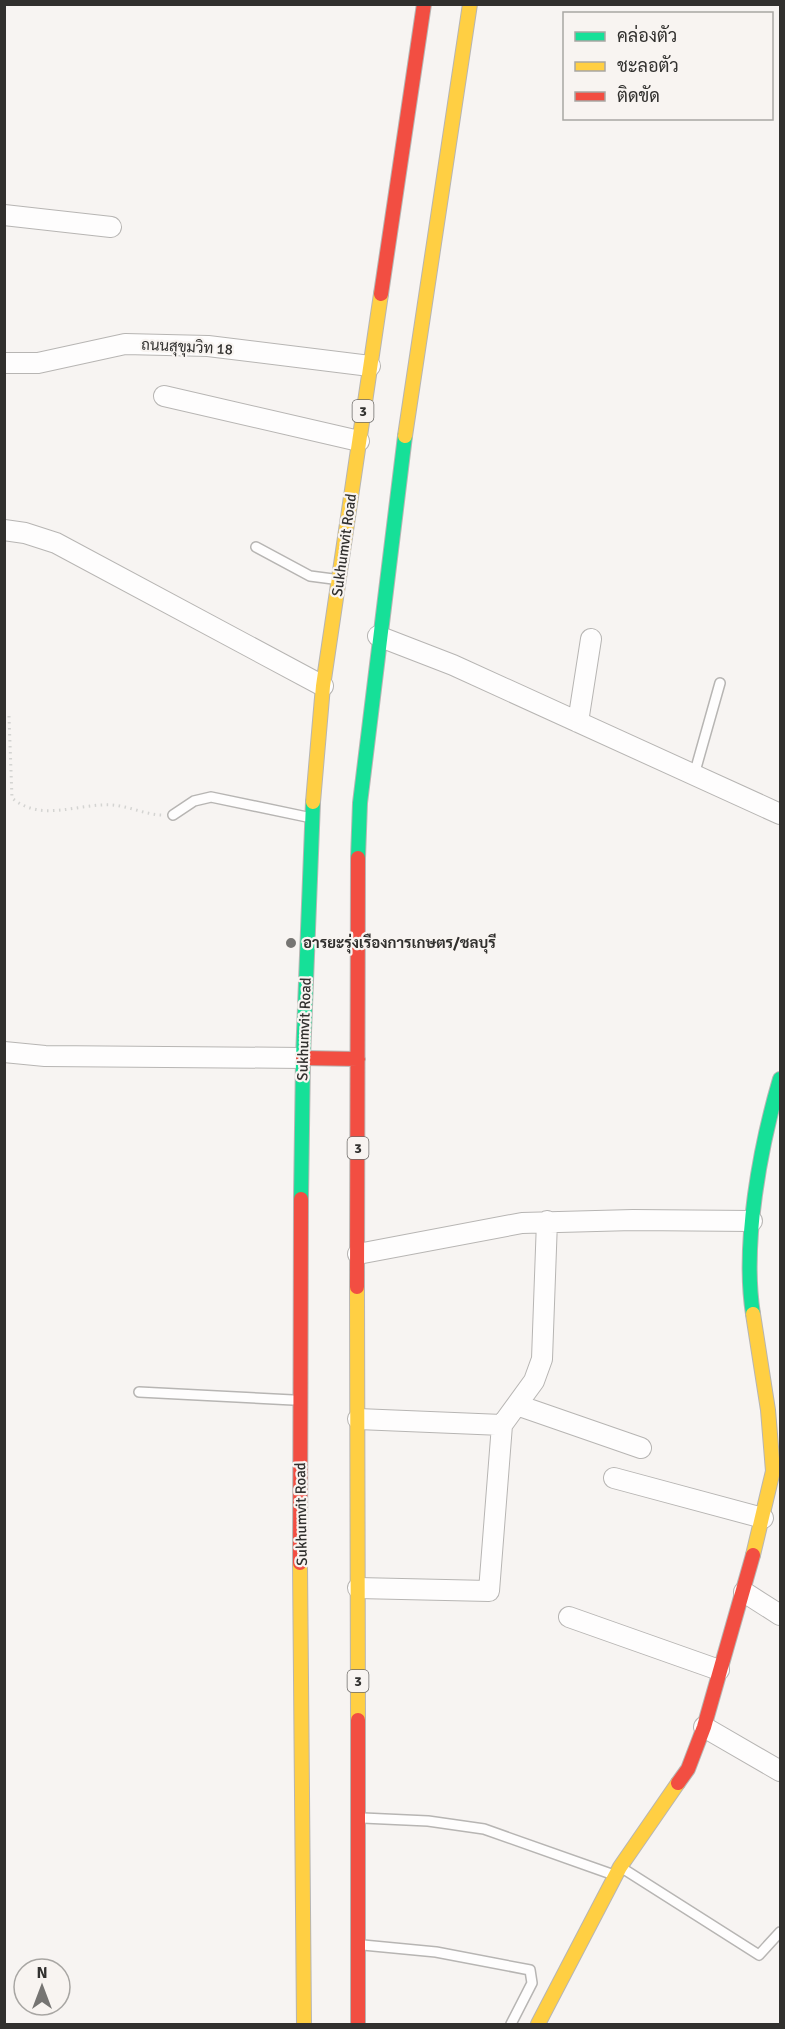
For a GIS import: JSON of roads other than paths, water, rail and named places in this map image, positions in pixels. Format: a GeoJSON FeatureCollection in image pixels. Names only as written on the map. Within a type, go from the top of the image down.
{"type":"FeatureCollection","features":[{"type":"Feature","properties":{"kind":"main road","name":"3"},"geometry":{"type":"LineString","coordinates":[[357,2025],[357,1059],[360,803],[394,504],[470,4]]}},
{"type":"Feature","properties":{"kind":"main road","name":"Sukhumvit Road"},"geometry":{"type":"LineString","coordinates":[[304,2025],[299,1400],[303,1058],[312,818],[323,686],[423,5]]}},
{"type":"Feature","properties":{"kind":"main road"},"geometry":{"type":"LineString","coordinates":[[303,1058],[357,1059]]}},
{"type":"Feature","properties":{"kind":"main road"},"geometry":{"type":"LineString","coordinates":[[538,2025],[618,1871],[688,1769],[704,1727],[777,1472],[774,1409],[748,1291],[752,1221],[776,1113],[780,1079]]}},
{"type":"Feature","properties":{"kind":"street"},"geometry":{"type":"LineString","coordinates":[[4,215],[111,227]]}},
{"type":"Feature","properties":{"kind":"street","name":"ถนนสุขุมวิท 18"},"geometry":{"type":"LineString","coordinates":[[4,363],[38,363],[125,344],[208,346],[370,366]]}},
{"type":"Feature","properties":{"kind":"street"},"geometry":{"type":"LineString","coordinates":[[164,396],[359,441]]}},
{"type":"Feature","properties":{"kind":"street"},"geometry":{"type":"LineString","coordinates":[[4,530],[25,533],[56,543],[323,686]]}},
{"type":"Feature","properties":{"kind":"street"},"geometry":{"type":"LineString","coordinates":[[378,636],[453,665],[780,814]]}},
{"type":"Feature","properties":{"kind":"street"},"geometry":{"type":"LineString","coordinates":[[578,722],[591,639]]}},
{"type":"Feature","properties":{"kind":"street"},"geometry":{"type":"LineString","coordinates":[[4,1052],[45,1056],[303,1058]]}},
{"type":"Feature","properties":{"kind":"street"},"geometry":{"type":"LineString","coordinates":[[357,1588],[489,1592],[502,1425],[534,1381],[542,1359],[547,1221]]}},
{"type":"Feature","properties":{"kind":"street"},"geometry":{"type":"LineString","coordinates":[[357,1254],[522,1222],[752,1221]]}},
{"type":"Feature","properties":{"kind":"street"},"geometry":{"type":"LineString","coordinates":[[517,1405],[642,1448]]}},
{"type":"Feature","properties":{"kind":"street"},"geometry":{"type":"LineString","coordinates":[[357,1419],[502,1425]]}},
{"type":"Feature","properties":{"kind":"street"},"geometry":{"type":"LineString","coordinates":[[614,1478],[763,1518]]}},
{"type":"Feature","properties":{"kind":"street"},"geometry":{"type":"LineString","coordinates":[[744,1592],[780,1615]]}},
{"type":"Feature","properties":{"kind":"street"},"geometry":{"type":"LineString","coordinates":[[569,1617],[719,1670]]}},
{"type":"Feature","properties":{"kind":"street"},"geometry":{"type":"LineString","coordinates":[[704,1727],[780,1771]]}},
{"type":"Feature","properties":{"kind":"lane"},"geometry":{"type":"LineString","coordinates":[[256,547],[310,576],[338,579]]}},
{"type":"Feature","properties":{"kind":"lane"},"geometry":{"type":"LineString","coordinates":[[694,775],[720,683]]}},
{"type":"Feature","properties":{"kind":"lane"},"geometry":{"type":"LineString","coordinates":[[173,815],[194,801],[211,797],[312,818]]}},
{"type":"Feature","properties":{"kind":"lane"},"geometry":{"type":"LineString","coordinates":[[139,1392],[299,1400]]}},
{"type":"Feature","properties":{"kind":"lane"},"geometry":{"type":"LineString","coordinates":[[357,1818],[428,1821],[484,1829],[618,1871],[759,1955],[780,1932]]}},
{"type":"Feature","properties":{"kind":"lane"},"geometry":{"type":"LineString","coordinates":[[357,1945],[436,1952],[530,1970],[532,1983],[511,2025]]}},
{"type":"Feature","properties":{"kind":"place","name":"อารยะรุ่งเรืองการเกษตร/ชลบุรี"},"geometry":{"type":"Point","coordinates":[291,943]}}]}
